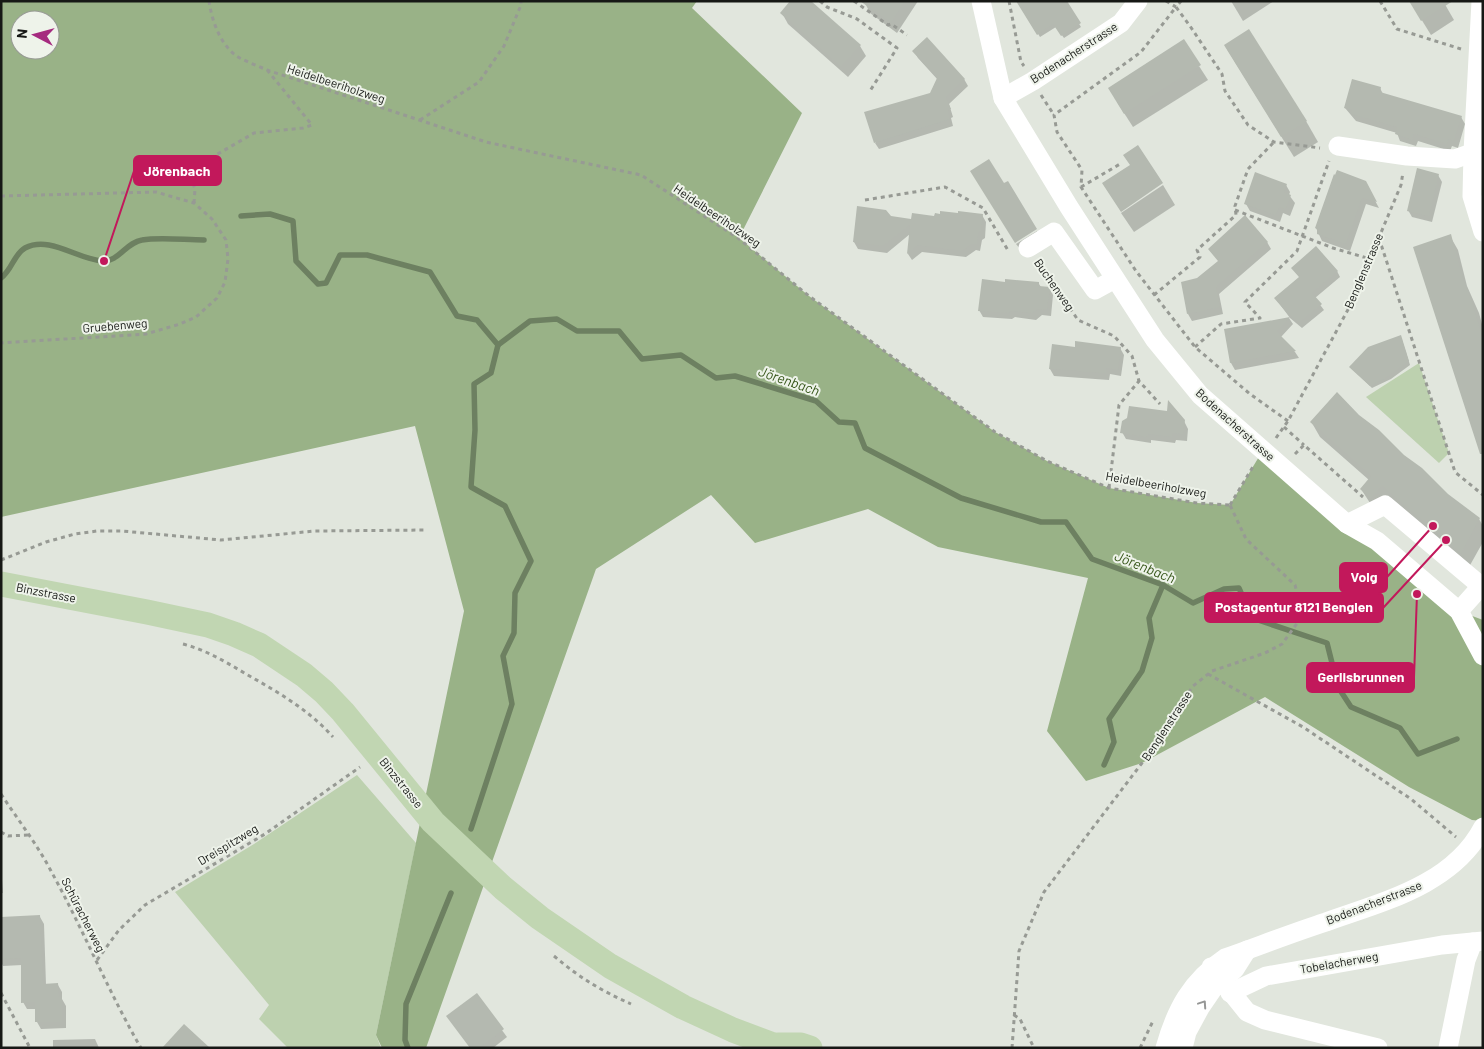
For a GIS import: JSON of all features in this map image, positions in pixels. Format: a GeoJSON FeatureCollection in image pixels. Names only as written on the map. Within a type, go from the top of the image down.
{"type":"FeatureCollection","features":[{"type":"Feature","properties":{"kind":"main road","name":"Binzstrasse"},"geometry":{"type":"LineString","coordinates":[[1,584],[208,625],[234,634],[259,646],[304,675],[343,712],[368,766],[433,822],[503,888],[560,932],[610,966],[683,1007],[733,1030],[779,1047],[801,1046],[810,1048]]}},
{"type":"Feature","properties":{"kind":"street","name":"Bodenacherstrasse"},"geometry":{"type":"LineString","coordinates":[[982,1],[1004,98],[1064,199],[1155,340],[1200,395],[1347,524],[1377,541],[1459,611],[1483,656]]}},
{"type":"Feature","properties":{"kind":"street","name":"Bodenacherstrasse"},"geometry":{"type":"LineString","coordinates":[[1004,98],[1120,23],[1138,1]]}},
{"type":"Feature","properties":{"kind":"street"},"geometry":{"type":"LineString","coordinates":[[1481,1],[1478,151],[1472,196],[1483,232]]}},
{"type":"Feature","properties":{"kind":"street"},"geometry":{"type":"LineString","coordinates":[[1336,146],[1407,156],[1455,159],[1478,151]]}},
{"type":"Feature","properties":{"kind":"street","name":"Buchenweg"},"geometry":{"type":"LineString","coordinates":[[1028,248],[1054,232],[1095,290],[1114,279]]}},
{"type":"Feature","properties":{"kind":"street"},"geometry":{"type":"LineString","coordinates":[[1347,524],[1385,505],[1482,585],[1459,611]]}},
{"type":"Feature","properties":{"kind":"street","name":"Bodenacherstrasse"},"geometry":{"type":"LineString","coordinates":[[1183,1048],[1187,1032],[1200,1008],[1221,980],[1235,969],[1247,950],[1394,898],[1428,882],[1456,861],[1482,830]]}},
{"type":"Feature","properties":{"kind":"street"},"geometry":{"type":"LineString","coordinates":[[1448,1048],[1466,960],[1478,942]]}},
{"type":"Feature","properties":{"kind":"street","name":"Tobelacherweg"},"geometry":{"type":"LineString","coordinates":[[1221,980],[1266,976],[1442,945],[1478,942]]}},
{"type":"Feature","properties":{"kind":"street","name":"Bodenacherstrasse"},"geometry":{"type":"LineString","coordinates":[[1164,1048],[1171,1025],[1184,1001],[1201,977],[1221,980]]}},
{"type":"Feature","properties":{"kind":"street"},"geometry":{"type":"LineString","coordinates":[[1221,980],[1248,1012],[1265,1020],[1378,1048]]}},
{"type":"Feature","properties":{"kind":"path","name":"Heidelbeeriholzweg"},"geometry":{"type":"LineString","coordinates":[[209,1],[211,15],[220,37],[237,56],[267,70],[486,142],[641,175],[738,238],[809,296],[995,432],[1047,461],[1109,488],[1197,503],[1230,505]]}},
{"type":"Feature","properties":{"kind":"path"},"geometry":{"type":"LineString","coordinates":[[420,121],[479,82],[504,46],[521,5],[520,1]]}},
{"type":"Feature","properties":{"kind":"path"},"geometry":{"type":"LineString","coordinates":[[820,1],[828,7],[857,19],[897,48],[870,91]]}},
{"type":"Feature","properties":{"kind":"path"},"geometry":{"type":"LineString","coordinates":[[854,1],[888,25],[891,24],[907,35]]}},
{"type":"Feature","properties":{"kind":"path"},"geometry":{"type":"LineString","coordinates":[[1009,1],[1021,62],[1033,81]]}},
{"type":"Feature","properties":{"kind":"path"},"geometry":{"type":"LineString","coordinates":[[1166,1],[1176,7],[1222,74],[1225,91],[1248,125],[1274,142],[1320,148],[1336,146],[1297,251],[1245,302],[1260,318],[1222,324],[1195,347]]}},
{"type":"Feature","properties":{"kind":"path"},"geometry":{"type":"LineString","coordinates":[[1181,1],[1141,52],[1054,115],[1057,132],[1082,170],[1081,187],[1136,271],[1195,347],[1250,394],[1288,421]]}},
{"type":"Feature","properties":{"kind":"path"},"geometry":{"type":"LineString","coordinates":[[1380,1],[1397,29],[1461,49]]}},
{"type":"Feature","properties":{"kind":"path"},"geometry":{"type":"LineString","coordinates":[[194,203],[195,190],[190,174],[197,166],[254,133],[303,128],[312,125],[267,70]]}},
{"type":"Feature","properties":{"kind":"path"},"geometry":{"type":"LineString","coordinates":[[1154,295],[1200,257],[1197,250],[1236,215],[1235,206],[1248,169],[1274,142]]}},
{"type":"Feature","properties":{"kind":"path","name":"Benglenstrasse"},"geometry":{"type":"LineString","coordinates":[[1275,438],[1288,421],[1351,304],[1401,185],[1407,156]]}},
{"type":"Feature","properties":{"kind":"path"},"geometry":{"type":"LineString","coordinates":[[1064,199],[1120,164]]}},
{"type":"Feature","properties":{"kind":"path","name":"Buchenweg"},"geometry":{"type":"LineString","coordinates":[[865,200],[945,188],[983,208],[1012,257],[1028,248],[1078,320],[1114,336],[1132,356],[1139,381],[1160,404]]}},
{"type":"Feature","properties":{"kind":"path","name":"Gruebenweg"},"geometry":{"type":"LineString","coordinates":[[1,196],[156,192],[194,203],[212,219],[226,240],[228,259],[225,282],[217,298],[196,317],[180,324],[146,334],[1,343]]}},
{"type":"Feature","properties":{"kind":"path"},"geometry":{"type":"LineString","coordinates":[[1235,210],[1333,248],[1370,258]]}},
{"type":"Feature","properties":{"kind":"path"},"geometry":{"type":"LineString","coordinates":[[1379,237],[1455,472],[1483,495]]}},
{"type":"Feature","properties":{"kind":"path"},"geometry":{"type":"LineString","coordinates":[[1109,488],[1120,405],[1139,381]]}},
{"type":"Feature","properties":{"kind":"path"},"geometry":{"type":"LineString","coordinates":[[1284,427],[1376,509]]}},
{"type":"Feature","properties":{"kind":"path"},"geometry":{"type":"LineString","coordinates":[[1283,468],[1304,445]]}},
{"type":"Feature","properties":{"kind":"path"},"geometry":{"type":"LineString","coordinates":[[1230,505],[1256,460]]}},
{"type":"Feature","properties":{"kind":"path","name":"Benglenstrasse"},"geometry":{"type":"LineString","coordinates":[[1012,1048],[1019,951],[1044,892],[1142,763],[1193,686],[1212,671],[1265,653],[1282,644],[1298,622],[1299,601],[1295,586],[1246,539],[1230,505]]}},
{"type":"Feature","properties":{"kind":"path"},"geometry":{"type":"LineString","coordinates":[[1,560],[46,542],[75,534],[97,531],[122,531],[221,540],[315,531],[427,530]]}},
{"type":"Feature","properties":{"kind":"path"},"geometry":{"type":"LineString","coordinates":[[182,643],[199,648],[271,688],[308,712],[334,738]]}},
{"type":"Feature","properties":{"kind":"path"},"geometry":{"type":"LineString","coordinates":[[1208,674],[1303,727],[1411,798],[1468,848]]}},
{"type":"Feature","properties":{"kind":"path"},"geometry":{"type":"LineString","coordinates":[[353,760],[368,766]]}},
{"type":"Feature","properties":{"kind":"path","name":"Dreispitzweg"},"geometry":{"type":"LineString","coordinates":[[97,960],[119,930],[145,905],[265,834],[368,766]]}},
{"type":"Feature","properties":{"kind":"path","name":"Schüracherweg"},"geometry":{"type":"LineString","coordinates":[[1,794],[51,870],[97,960],[114,1000],[141,1048]]}},
{"type":"Feature","properties":{"kind":"path"},"geometry":{"type":"LineString","coordinates":[[1,804],[4,799]]}},
{"type":"Feature","properties":{"kind":"path"},"geometry":{"type":"LineString","coordinates":[[1,832],[8,836],[28,835]]}},
{"type":"Feature","properties":{"kind":"path"},"geometry":{"type":"LineString","coordinates":[[550,952],[578,976],[604,992],[638,1008]]}},
{"type":"Feature","properties":{"kind":"path"},"geometry":{"type":"LineString","coordinates":[[1,993],[30,1048]]}},
{"type":"Feature","properties":{"kind":"path"},"geometry":{"type":"LineString","coordinates":[[1013,1015],[1020,1020],[1034,1048]]}},
{"type":"Feature","properties":{"kind":"green space"},"geometry":{"type":"Polygon","coordinates":[[[1,1],[697,1],[692,8],[802,113],[739,238],[809,296],[995,432],[1047,461],[1109,488],[1197,503],[1230,505],[1263,450],[1459,611],[1483,620],[1483,821],[1472,820],[1409,787],[1265,697],[1142,763],[1086,781],[1047,731],[1088,578],[938,547],[868,509],[755,543],[711,495],[596,569],[426,1048],[382,1048],[376,1035],[464,611],[415,426],[1,517],[1,1]]]}},
{"type":"Feature","properties":{"kind":"green space"},"geometry":{"type":"Polygon","coordinates":[[[1419,363],[1449,453],[1439,463],[1366,397],[1419,363]]]}},
{"type":"Feature","properties":{"kind":"green space"},"geometry":{"type":"Polygon","coordinates":[[[357,775],[416,843],[376,1035],[381,1048],[288,1048],[259,1019],[269,1005],[175,892],[254,844],[357,775]]]}},
{"type":"Feature","properties":{"kind":"building"},"geometry":{"type":"Polygon","coordinates":[[[790,1],[811,1],[861,45],[841,67],[780,13],[790,1]]]}},
{"type":"Feature","properties":{"kind":"building"},"geometry":{"type":"Polygon","coordinates":[[[860,1],[905,1],[891,23],[860,1]]]}},
{"type":"Feature","properties":{"kind":"building"},"geometry":{"type":"Polygon","coordinates":[[[1016,1],[1067,1],[1081,23],[1061,36],[1053,24],[1037,35],[1016,1]]]}},
{"type":"Feature","properties":{"kind":"building"},"geometry":{"type":"Polygon","coordinates":[[[1409,1],[1453,1],[1421,21],[1409,1]]]}},
{"type":"Feature","properties":{"kind":"building"},"geometry":{"type":"Polygon","coordinates":[[[1249,29],[1307,121],[1281,137],[1224,45],[1249,29]]]}},
{"type":"Feature","properties":{"kind":"building"},"geometry":{"type":"Polygon","coordinates":[[[927,37],[965,79],[946,97],[951,109],[948,110],[950,119],[874,143],[864,112],[930,93],[937,78],[912,51],[927,37]]]}},
{"type":"Feature","properties":{"kind":"building"},"geometry":{"type":"Polygon","coordinates":[[[1184,39],[1201,65],[1124,114],[1108,88],[1184,39]]]}},
{"type":"Feature","properties":{"kind":"building"},"geometry":{"type":"Polygon","coordinates":[[[1352,79],[1381,87],[1380,92],[1462,116],[1454,141],[1448,139],[1447,144],[1414,134],[1412,140],[1395,134],[1397,127],[1351,114],[1352,110],[1344,108],[1352,79]]]}},
{"type":"Feature","properties":{"kind":"building"},"geometry":{"type":"Polygon","coordinates":[[[1138,145],[1163,183],[1121,212],[1102,183],[1130,165],[1123,155],[1138,145]]]}},
{"type":"Feature","properties":{"kind":"building"},"geometry":{"type":"Polygon","coordinates":[[[989,159],[1004,183],[1008,181],[1037,229],[1015,243],[970,171],[989,159]]]}},
{"type":"Feature","properties":{"kind":"building"},"geometry":{"type":"Polygon","coordinates":[[[1417,168],[1439,174],[1429,216],[1407,211],[1417,168]]]}},
{"type":"Feature","properties":{"kind":"building"},"geometry":{"type":"Polygon","coordinates":[[[1337,170],[1366,181],[1377,202],[1362,198],[1346,244],[1317,234],[1317,229],[1315,228],[1337,170]]]}},
{"type":"Feature","properties":{"kind":"building"},"geometry":{"type":"Polygon","coordinates":[[[1255,172],[1287,184],[1284,192],[1291,195],[1286,209],[1279,207],[1276,215],[1244,204],[1255,172]]]}},
{"type":"Feature","properties":{"kind":"building"},"geometry":{"type":"Polygon","coordinates":[[[857,206],[886,210],[891,216],[911,219],[912,213],[934,216],[935,213],[940,214],[940,211],[983,214],[981,231],[978,233],[977,244],[972,244],[962,251],[918,245],[907,254],[910,225],[883,246],[853,242],[857,206]]]}},
{"type":"Feature","properties":{"kind":"building"},"geometry":{"type":"Polygon","coordinates":[[[1245,215],[1268,242],[1216,287],[1220,307],[1187,314],[1181,282],[1197,278],[1218,261],[1208,249],[1245,215]]]}},
{"type":"Feature","properties":{"kind":"building"},"geometry":{"type":"Polygon","coordinates":[[[1451,234],[1460,270],[1471,298],[1483,339],[1483,454],[1480,454],[1413,247],[1451,234]]]}},
{"type":"Feature","properties":{"kind":"building"},"geometry":{"type":"Polygon","coordinates":[[[1316,246],[1338,271],[1312,293],[1322,304],[1299,323],[1274,298],[1299,277],[1291,268],[1316,246]]]}},
{"type":"Feature","properties":{"kind":"building"},"geometry":{"type":"Polygon","coordinates":[[[982,279],[1005,282],[1005,279],[1039,282],[1039,286],[1050,287],[1047,310],[1038,309],[1032,313],[978,311],[982,279]]]}},
{"type":"Feature","properties":{"kind":"building"},"geometry":{"type":"Polygon","coordinates":[[[1290,317],[1276,331],[1296,351],[1230,363],[1224,329],[1290,317]]]}},
{"type":"Feature","properties":{"kind":"building"},"geometry":{"type":"Polygon","coordinates":[[[1401,335],[1409,361],[1389,376],[1370,386],[1349,367],[1368,347],[1401,335]]]}},
{"type":"Feature","properties":{"kind":"building"},"geometry":{"type":"Polygon","coordinates":[[[1075,341],[1121,347],[1118,370],[1106,368],[1106,373],[1049,369],[1052,344],[1075,347],[1075,341]]]}},
{"type":"Feature","properties":{"kind":"building"},"geometry":{"type":"Polygon","coordinates":[[[1337,392],[1359,415],[1379,430],[1404,455],[1422,468],[1448,494],[1480,518],[1461,554],[1382,486],[1371,499],[1360,489],[1371,476],[1310,422],[1337,392]]]}},
{"type":"Feature","properties":{"kind":"building"},"geometry":{"type":"Polygon","coordinates":[[[1168,400],[1185,420],[1183,434],[1172,433],[1172,437],[1148,434],[1148,437],[1120,433],[1122,421],[1127,418],[1129,406],[1167,411],[1168,400]]]}},
{"type":"Feature","properties":{"kind":"building"},"geometry":{"type":"Polygon","coordinates":[[[40,915],[43,984],[58,983],[59,997],[62,997],[62,1022],[35,1022],[35,1002],[21,1003],[21,958],[1,959],[1,917],[40,915]]]}},
{"type":"Feature","properties":{"kind":"building"},"geometry":{"type":"Polygon","coordinates":[[[477,993],[504,1029],[480,1048],[470,1048],[446,1016],[477,993]]]}},
{"type":"Feature","properties":{"kind":"building"},"geometry":{"type":"Polygon","coordinates":[[[184,1024],[210,1048],[162,1048],[184,1024]]]}},
{"type":"Feature","properties":{"kind":"waterway","name":"Jörenbach"},"geometry":{"type":"LineString","coordinates":[[241,216],[270,214],[293,221],[296,261],[318,284],[326,283],[340,255],[367,255],[430,272],[457,316],[477,320],[498,345],[530,321],[557,319],[577,331],[619,331],[642,359],[681,355],[716,378],[735,376],[816,401],[839,422],[855,423],[865,448],[961,498],[1041,522],[1066,522],[1092,559],[1163,585],[1193,603],[1224,589],[1239,588],[1252,618],[1327,643],[1338,687],[1351,707],[1400,728],[1418,754],[1457,739]]}},
{"type":"Feature","properties":{"kind":"waterway","name":"Jörenbach"},"geometry":{"type":"LineString","coordinates":[[1,278],[21,251],[35,245],[54,246],[93,260],[103,261],[113,258],[132,244],[142,240],[204,240]]}},
{"type":"Feature","properties":{"kind":"waterway"},"geometry":{"type":"LineString","coordinates":[[471,829],[512,704],[503,656],[514,633],[515,593],[531,561],[505,506],[471,487],[475,430],[474,384],[491,373],[498,345]]}},
{"type":"Feature","properties":{"kind":"waterway"},"geometry":{"type":"LineString","coordinates":[[1104,765],[1114,742],[1109,719],[1142,671],[1152,638],[1149,618],[1163,585]]}},
{"type":"Feature","properties":{"kind":"waterway"},"geometry":{"type":"LineString","coordinates":[[408,1048],[405,1040],[406,1004],[451,893]]}},
{"type":"Feature","properties":{"kind":"place","name":"Jörenbach"},"geometry":{"type":"Point","coordinates":[104,261]}},
{"type":"Feature","properties":{"kind":"place","name":"Volg"},"geometry":{"type":"Point","coordinates":[1433,526]}},
{"type":"Feature","properties":{"kind":"place","name":"Postagentur 8121 Benglen"},"geometry":{"type":"Point","coordinates":[1446,540]}},
{"type":"Feature","properties":{"kind":"place","name":"Gerlisbrunnen"},"geometry":{"type":"Point","coordinates":[1417,594]}}]}
